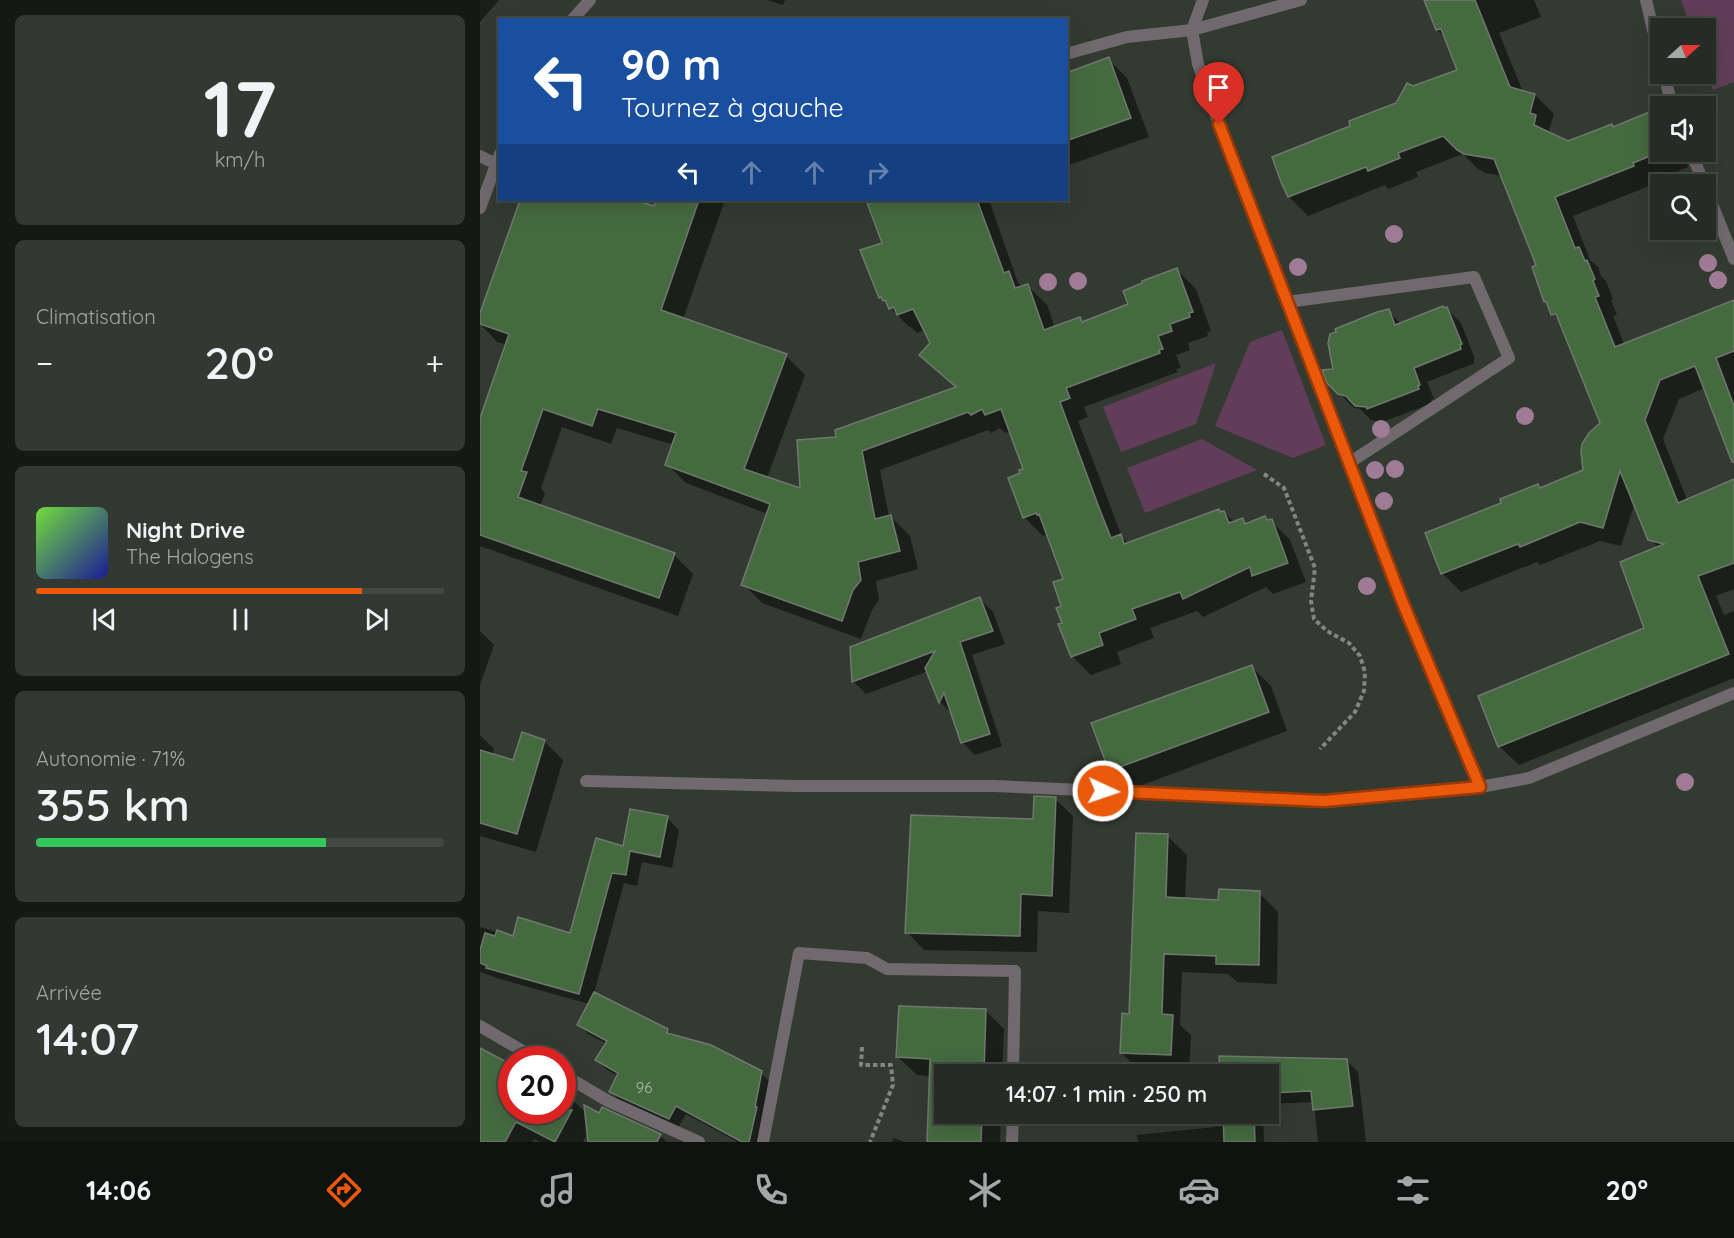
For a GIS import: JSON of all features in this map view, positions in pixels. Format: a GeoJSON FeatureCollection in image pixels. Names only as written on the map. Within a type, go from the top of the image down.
{"type":"FeatureCollection","features":[{"type":"Feature","properties":{"kind":"street"},"geometry":{"type":"LineString","coordinates":[[574,18],[590,0]]}},
{"type":"Feature","properties":{"kind":"street"},"geometry":{"type":"LineString","coordinates":[[1203,0],[1192,30],[1198,64],[1219,124],[1404,606],[1480,787]]}},
{"type":"Feature","properties":{"kind":"street"},"geometry":{"type":"LineString","coordinates":[[1068,53],[1127,37],[1192,30],[1301,0]]}},
{"type":"Feature","properties":{"kind":"street"},"geometry":{"type":"LineString","coordinates":[[1646,0],[1650,18]]}},
{"type":"Feature","properties":{"kind":"street"},"geometry":{"type":"LineString","coordinates":[[480,156],[497,159],[480,208]]}},
{"type":"Feature","properties":{"kind":"street"},"geometry":{"type":"LineString","coordinates":[[1716,214],[1734,259]]}},
{"type":"Feature","properties":{"kind":"street"},"geometry":{"type":"LineString","coordinates":[[1287,302],[1474,277],[1509,358],[1349,463]]}},
{"type":"Feature","properties":{"kind":"street"},"geometry":{"type":"LineString","coordinates":[[586,781],[797,786],[994,786],[1324,801],[1480,787],[1529,778],[1734,693]]}},
{"type":"Feature","properties":{"kind":"street"},"geometry":{"type":"LineString","coordinates":[[763,1142],[799,953],[867,958],[887,969],[1015,971],[1013,1064]]}},
{"type":"Feature","properties":{"kind":"street"},"geometry":{"type":"LineString","coordinates":[[480,1026],[514,1046]]}},
{"type":"Feature","properties":{"kind":"street"},"geometry":{"type":"LineString","coordinates":[[576,1082],[608,1101],[699,1142]]}},
{"type":"Feature","properties":{"kind":"street"},"geometry":{"type":"LineString","coordinates":[[1012,1142],[1013,1124]]}},
{"type":"Feature","properties":{"kind":"path"},"geometry":{"type":"LineString","coordinates":[[1264,474],[1284,488],[1315,568],[1311,601],[1314,619],[1327,631],[1348,643],[1360,656],[1365,672],[1364,691],[1355,712],[1320,749]]}},
{"type":"Feature","properties":{"kind":"path"},"geometry":{"type":"LineString","coordinates":[[862,1047],[861,1065],[891,1065],[893,1085],[870,1142]]}},
{"type":"Feature","properties":{"kind":"shaded area"},"geometry":{"type":"Polygon","coordinates":[[[1681,0],[1734,0],[1734,82],[1713,90],[1711,84],[1716,84],[1716,18],[1687,18],[1681,0]]]}},
{"type":"Feature","properties":{"kind":"shaded area"},"geometry":{"type":"Polygon","coordinates":[[[1282,330],[1326,445],[1293,458],[1215,426],[1250,342],[1282,330]]]}},
{"type":"Feature","properties":{"kind":"shaded area"},"geometry":{"type":"Polygon","coordinates":[[[1216,363],[1196,424],[1121,452],[1103,407],[1216,363]]]}},
{"type":"Feature","properties":{"kind":"shaded area"},"geometry":{"type":"Polygon","coordinates":[[[1202,439],[1257,470],[1145,513],[1127,468],[1202,439]]]}},
{"type":"Feature","properties":{"kind":"building"},"geometry":{"type":"Polygon","coordinates":[[[1424,0],[1475,0],[1510,87],[1535,94],[1530,113],[1536,115],[1534,125],[1568,141],[1612,124],[1613,127],[1650,112],[1650,156],[1633,163],[1634,166],[1555,197],[1575,248],[1579,247],[1595,279],[1593,281],[1599,296],[1595,297],[1615,347],[1734,300],[1734,351],[1716,358],[1734,406],[1734,462],[1732,462],[1695,366],[1660,380],[1645,420],[1678,503],[1734,479],[1734,563],[1698,576],[1729,654],[1498,747],[1478,696],[1644,628],[1620,562],[1664,544],[1648,540],[1620,471],[1603,528],[1580,522],[1520,547],[1518,544],[1441,574],[1425,533],[1501,503],[1500,499],[1538,484],[1540,488],[1583,470],[1582,444],[1589,433],[1600,423],[1556,314],[1551,315],[1546,301],[1544,302],[1532,267],[1536,265],[1494,159],[1464,154],[1443,136],[1398,153],[1400,158],[1368,171],[1366,167],[1288,197],[1272,157],[1350,126],[1349,121],[1396,103],[1407,83],[1413,86],[1457,70],[1441,29],[1436,30],[1424,0]]]}},
{"type":"Feature","properties":{"kind":"building"},"geometry":{"type":"Polygon","coordinates":[[[1109,57],[1131,118],[1068,140],[1068,72],[1109,57]]]}},
{"type":"Feature","properties":{"kind":"building"},"geometry":{"type":"Polygon","coordinates":[[[520,201],[638,201],[654,206],[656,201],[699,201],[661,310],[787,354],[744,469],[800,488],[797,440],[836,437],[835,430],[956,387],[919,355],[930,343],[913,309],[897,315],[894,307],[889,309],[885,300],[879,298],[860,250],[882,243],[866,201],[977,201],[1004,273],[1009,271],[1015,288],[1028,284],[1044,330],[1080,317],[1082,322],[1128,304],[1123,291],[1177,268],[1193,312],[1189,313],[1190,317],[1170,324],[1172,331],[1158,336],[1163,349],[1159,350],[1160,353],[1066,388],[1070,398],[1060,402],[1111,538],[1121,534],[1124,544],[1219,509],[1220,512],[1224,511],[1229,523],[1243,518],[1245,524],[1265,516],[1267,520],[1272,519],[1288,563],[1252,576],[1250,567],[1183,599],[1180,592],[1132,609],[1136,619],[1099,633],[1103,645],[1071,657],[1058,624],[1062,623],[1056,608],[1061,606],[1053,582],[1063,579],[1039,514],[1023,518],[1008,478],[1020,473],[1019,470],[1023,469],[1001,409],[985,415],[982,409],[971,415],[968,412],[862,451],[875,519],[891,515],[900,551],[858,562],[861,580],[853,590],[842,621],[741,585],[770,504],[665,465],[676,433],[598,409],[592,426],[543,409],[521,471],[527,472],[518,497],[675,553],[659,598],[480,535],[480,418],[509,334],[480,324],[480,313],[520,201]]]}},
{"type":"Feature","properties":{"kind":"building"},"geometry":{"type":"Polygon","coordinates":[[[1443,306],[1447,307],[1462,344],[1461,349],[1414,368],[1420,385],[1419,389],[1367,409],[1367,407],[1355,406],[1346,396],[1338,394],[1327,383],[1322,370],[1333,369],[1328,343],[1330,334],[1336,332],[1335,329],[1389,309],[1395,325],[1443,306]]]}},
{"type":"Feature","properties":{"kind":"building"},"geometry":{"type":"Polygon","coordinates":[[[980,597],[993,631],[960,642],[990,734],[961,743],[944,693],[939,703],[925,668],[935,651],[852,682],[850,647],[980,597]]]}},
{"type":"Feature","properties":{"kind":"building"},"geometry":{"type":"Polygon","coordinates":[[[1252,665],[1269,712],[1109,771],[1091,723],[1252,665]]]}},
{"type":"Feature","properties":{"kind":"building"},"geometry":{"type":"Polygon","coordinates":[[[522,732],[545,740],[517,834],[480,823],[480,750],[513,760],[522,732]]]}},
{"type":"Feature","properties":{"kind":"building"},"geometry":{"type":"Polygon","coordinates":[[[1034,796],[1056,797],[1052,896],[1021,894],[1020,936],[905,933],[911,815],[1033,819],[1034,796]]]}},
{"type":"Feature","properties":{"kind":"building"},"geometry":{"type":"Polygon","coordinates":[[[630,809],[668,816],[660,857],[630,851],[626,875],[612,873],[579,994],[486,968],[487,966],[480,963],[480,950],[485,933],[495,936],[497,930],[513,936],[518,917],[570,933],[596,838],[623,846],[630,809]]]}},
{"type":"Feature","properties":{"kind":"building"},"geometry":{"type":"Polygon","coordinates":[[[1136,833],[1168,834],[1166,897],[1218,900],[1219,889],[1260,891],[1259,965],[1216,964],[1216,956],[1164,954],[1162,1014],[1173,1015],[1171,1055],[1120,1053],[1122,1013],[1129,1014],[1136,833]]]}},
{"type":"Feature","properties":{"kind":"building"},"geometry":{"type":"Polygon","coordinates":[[[594,992],[668,1029],[667,1033],[711,1045],[762,1071],[749,1142],[742,1142],[676,1106],[669,1119],[609,1092],[618,1073],[595,1060],[607,1041],[577,1025],[594,992]]]}},
{"type":"Feature","properties":{"kind":"building"},"geometry":{"type":"Polygon","coordinates":[[[899,1006],[986,1009],[984,1064],[934,1064],[934,1124],[982,1124],[981,1142],[927,1142],[930,1059],[896,1057],[899,1006]]]}},
{"type":"Feature","properties":{"kind":"building"},"geometry":{"type":"Polygon","coordinates":[[[480,1048],[498,1058],[498,1124],[515,1124],[505,1142],[480,1142],[480,1048]]]}},
{"type":"Feature","properties":{"kind":"building"},"geometry":{"type":"Polygon","coordinates":[[[1219,1056],[1347,1059],[1353,1106],[1313,1110],[1311,1091],[1279,1093],[1279,1064],[1219,1064],[1219,1056]]]}},
{"type":"Feature","properties":{"kind":"building"},"geometry":{"type":"Polygon","coordinates":[[[584,1105],[599,1113],[602,1107],[661,1134],[657,1142],[588,1142],[584,1105]]]}},
{"type":"Feature","properties":{"kind":"building"},"geometry":{"type":"Polygon","coordinates":[[[520,1124],[565,1124],[555,1142],[520,1124]]]}},
{"type":"Feature","properties":{"kind":"building"},"geometry":{"type":"Polygon","coordinates":[[[1223,1124],[1254,1124],[1255,1142],[1224,1142],[1223,1124]]]}},
{"type":"Feature","properties":{"kind":"route"},"geometry":{"type":"LineString","coordinates":[[1103,791],[1324,801],[1480,787],[1404,606],[1219,124]]}}]}
